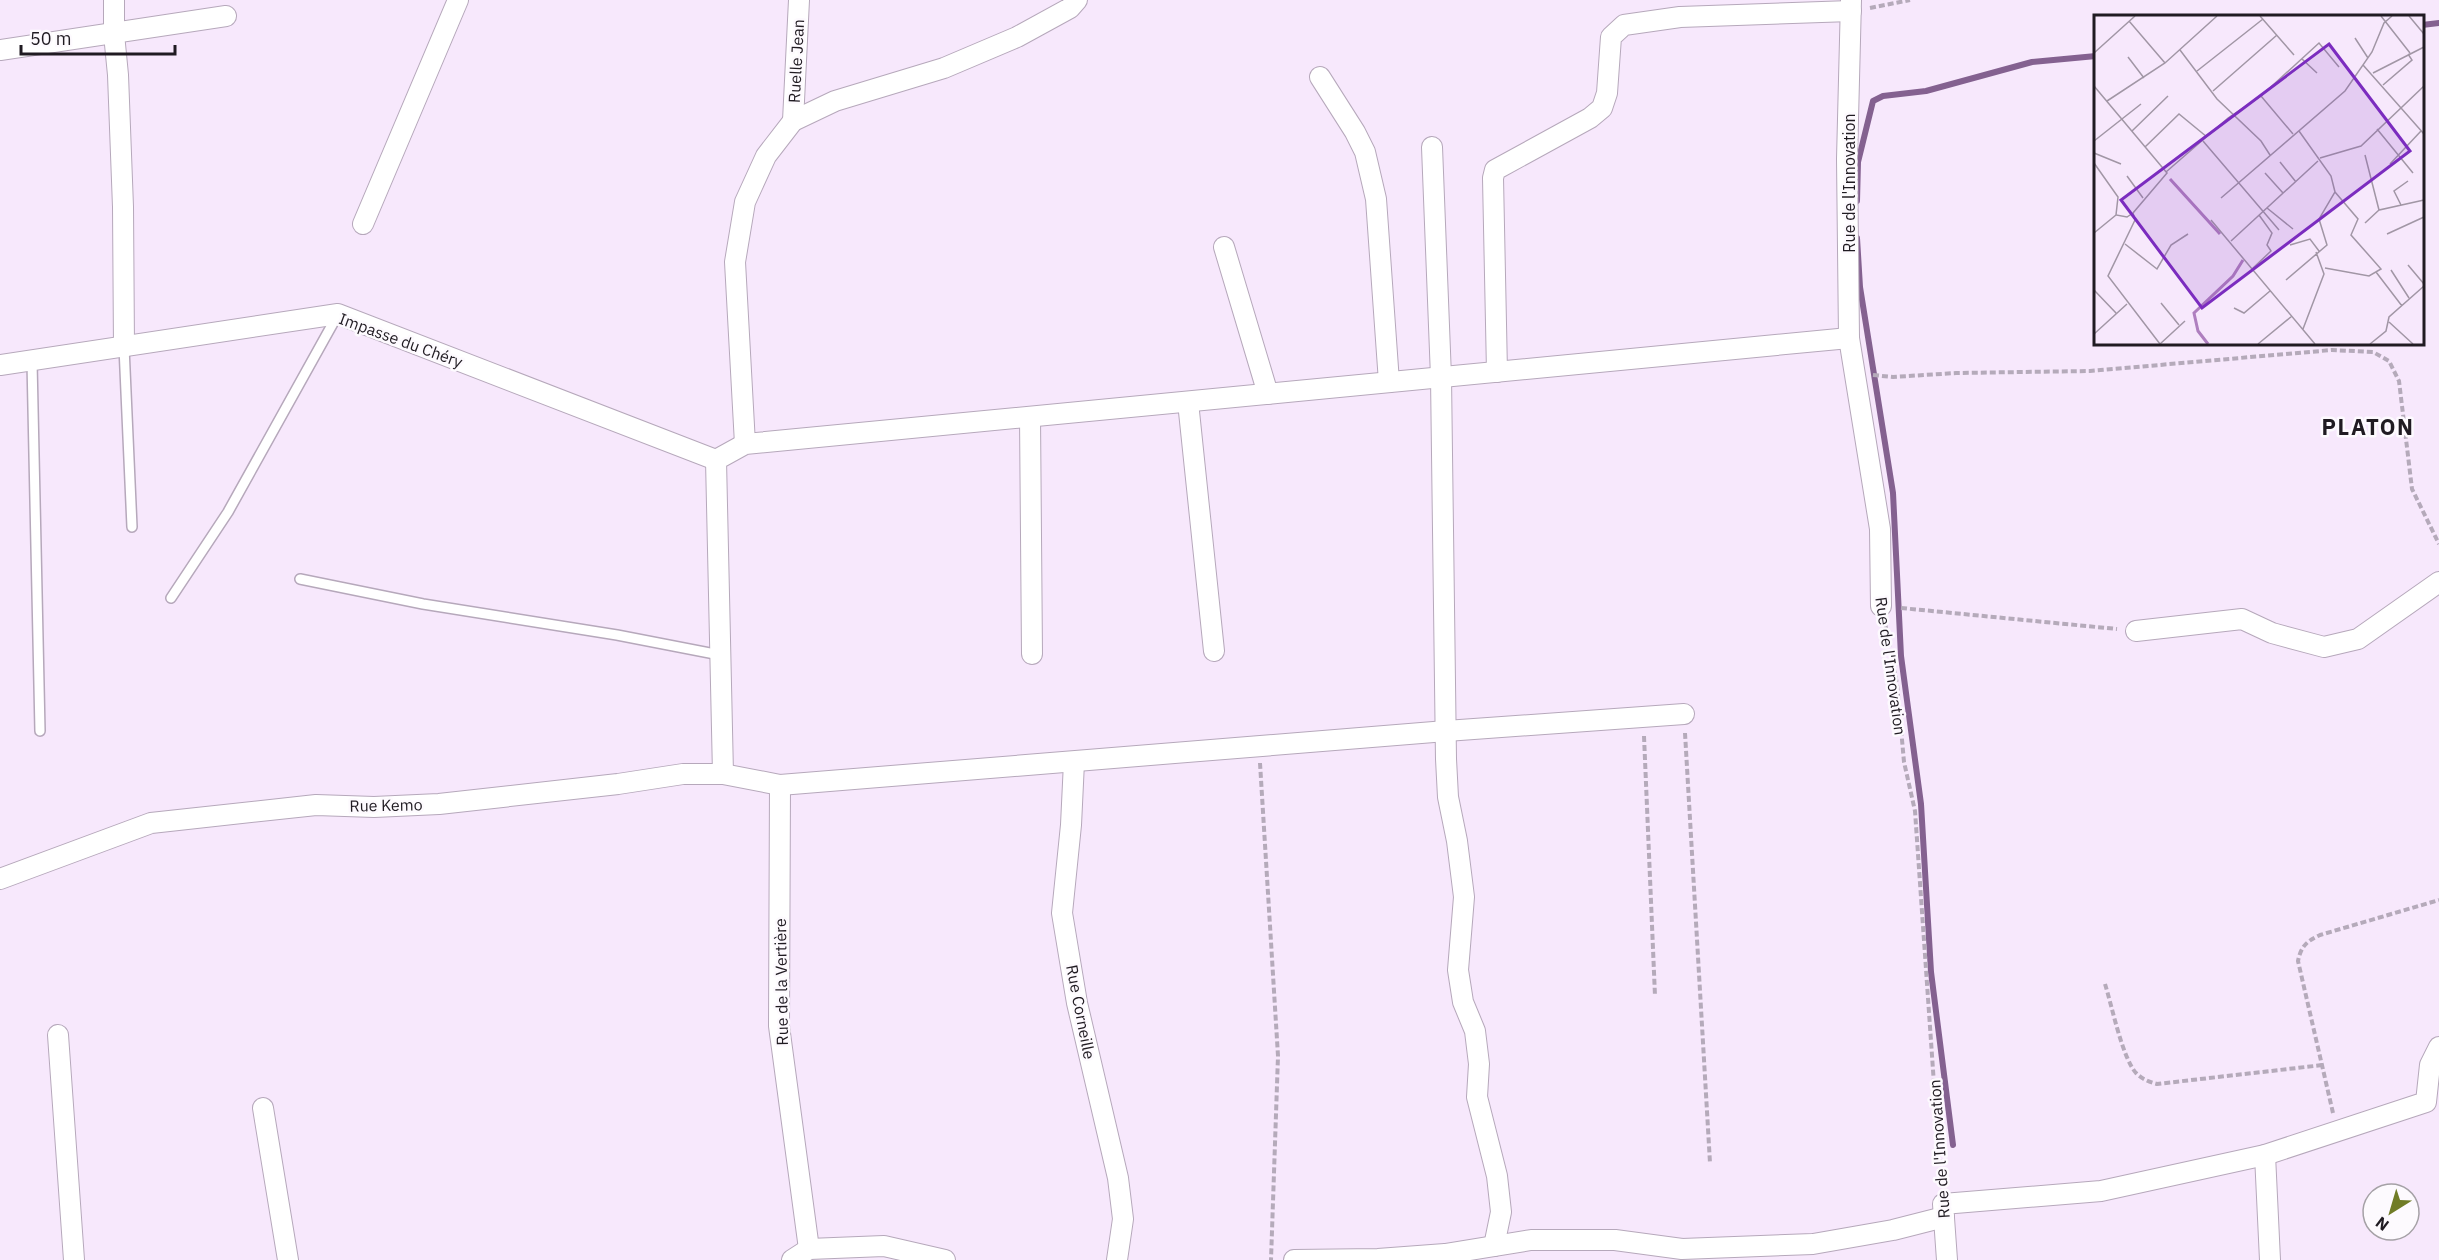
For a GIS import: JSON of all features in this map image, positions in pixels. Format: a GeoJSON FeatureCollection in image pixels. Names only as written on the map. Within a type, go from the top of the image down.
{"type":"FeatureCollection","features":[{"type":"Feature","properties":{"kind":"street"},"geometry":{"type":"LineString","coordinates":[[114,0],[123,207],[124,347]]}},
{"type":"Feature","properties":{"kind":"street"},"geometry":{"type":"LineString","coordinates":[[363,224],[458,0]]}},
{"type":"Feature","properties":{"kind":"street","name":"Ruelle Jean"},"geometry":{"type":"LineString","coordinates":[[794,121],[799,0]]}},
{"type":"Feature","properties":{"kind":"street"},"geometry":{"type":"LineString","coordinates":[[745,444],[735,262],[745,202],[766,156],[794,121],[835,101],[944,68],[996,46],[1070,8],[1077,0]]}},
{"type":"Feature","properties":{"kind":"street"},"geometry":{"type":"LineString","coordinates":[[1497,372],[1493,178],[1495,170],[1590,118],[1602,108],[1606,93],[1611,37],[1624,25],[1680,17],[1851,6]]}},
{"type":"Feature","properties":{"kind":"street","name":"Rue de l'Innovation"},"geometry":{"type":"LineString","coordinates":[[1851,6],[1847,159],[1849,338],[1880,529],[1881,606]]}},
{"type":"Feature","properties":{"kind":"street"},"geometry":{"type":"LineString","coordinates":[[0,50],[226,16]]}},
{"type":"Feature","properties":{"kind":"street"},"geometry":{"type":"LineString","coordinates":[[1320,77],[1365,152],[1376,199],[1389,382]]}},
{"type":"Feature","properties":{"kind":"street"},"geometry":{"type":"LineString","coordinates":[[1431,147],[1442,376],[1448,797],[1464,897],[1458,970],[1463,1002],[1475,1031],[1479,1064],[1477,1097],[1497,1176],[1501,1212],[1494,1246]]}},
{"type":"Feature","properties":{"kind":"street"},"geometry":{"type":"LineString","coordinates":[[1224,247],[1268,394]]}},
{"type":"Feature","properties":{"kind":"street","name":"Impasse du Chéry"},"geometry":{"type":"LineString","coordinates":[[0,365],[32,362],[338,314],[716,460]]}},
{"type":"Feature","properties":{"kind":"street"},"geometry":{"type":"LineString","coordinates":[[723,774],[716,460],[745,444],[1849,338]]}},
{"type":"Feature","properties":{"kind":"street"},"geometry":{"type":"LineString","coordinates":[[1188,402],[1214,651]]}},
{"type":"Feature","properties":{"kind":"street"},"geometry":{"type":"LineString","coordinates":[[1029,417],[1032,654]]}},
{"type":"Feature","properties":{"kind":"street"},"geometry":{"type":"LineString","coordinates":[[2136,631],[2242,619],[2272,633],[2324,647],[2358,639],[2439,582]]}},
{"type":"Feature","properties":{"kind":"street","name":"Rue Kemo"},"geometry":{"type":"LineString","coordinates":[[0,879],[151,823],[316,805],[374,807],[439,804],[618,784],[683,774],[723,774],[780,785],[1684,714]]}},
{"type":"Feature","properties":{"kind":"street","name":"Rue Corneille"},"geometry":{"type":"LineString","coordinates":[[1074,762],[1071,825],[1062,913],[1077,1003],[1118,1178],[1123,1219],[1117,1260]]}},
{"type":"Feature","properties":{"kind":"street","name":"Rue de la Vertière"},"geometry":{"type":"LineString","coordinates":[[780,785],[779,1026],[809,1249]]}},
{"type":"Feature","properties":{"kind":"street"},"geometry":{"type":"LineString","coordinates":[[58,1035],[74,1260]]}},
{"type":"Feature","properties":{"kind":"street"},"geometry":{"type":"LineString","coordinates":[[1294,1260],[1446,1257],[1531,1240],[1615,1240],[1682,1249],[1813,1244],[1893,1230],[1943,1210],[2101,1191],[2265,1155],[2433,1102],[2430,1065],[2439,1047]]}},
{"type":"Feature","properties":{"kind":"street"},"geometry":{"type":"LineString","coordinates":[[263,1108],[288,1260]]}},
{"type":"Feature","properties":{"kind":"street"},"geometry":{"type":"LineString","coordinates":[[2265,1155],[2270,1260]]}},
{"type":"Feature","properties":{"kind":"street","name":"Rue de l'Innovation"},"geometry":{"type":"LineString","coordinates":[[1943,1210],[1947,1260]]}},
{"type":"Feature","properties":{"kind":"street"},"geometry":{"type":"LineString","coordinates":[[792,1260],[809,1249],[884,1246],[945,1260]]}},
{"type":"Feature","properties":{"kind":"lane"},"geometry":{"type":"LineString","coordinates":[[171,598],[228,512],[338,314]]}},
{"type":"Feature","properties":{"kind":"lane"},"geometry":{"type":"LineString","coordinates":[[124,347],[132,527]]}},
{"type":"Feature","properties":{"kind":"lane"},"geometry":{"type":"LineString","coordinates":[[32,362],[40,731]]}},
{"type":"Feature","properties":{"kind":"lane"},"geometry":{"type":"LineString","coordinates":[[300,579],[423,604],[617,635],[720,656]]}},
{"type":"Feature","properties":{"kind":"path"},"geometry":{"type":"LineString","coordinates":[[1851,6],[1910,0]]}},
{"type":"Feature","properties":{"kind":"path"},"geometry":{"type":"LineString","coordinates":[[1870,375],[2090,371],[2332,350],[2373,352],[2389,361],[2399,381],[2412,489],[2439,544]]}},
{"type":"Feature","properties":{"kind":"path"},"geometry":{"type":"LineString","coordinates":[[1881,606],[2136,631]]}},
{"type":"Feature","properties":{"kind":"path","name":"Rue de l'Innovation"},"geometry":{"type":"LineString","coordinates":[[1881,606],[1897,684],[1904,762],[1915,811],[1943,1210]]}},
{"type":"Feature","properties":{"kind":"path"},"geometry":{"type":"LineString","coordinates":[[1684,714],[1710,1163]]}},
{"type":"Feature","properties":{"kind":"path"},"geometry":{"type":"LineString","coordinates":[[1643,717],[1655,996]]}},
{"type":"Feature","properties":{"kind":"path"},"geometry":{"type":"LineString","coordinates":[[1259,747],[1278,1056],[1271,1260]]}},
{"type":"Feature","properties":{"kind":"path"},"geometry":{"type":"LineString","coordinates":[[2336,1131],[2298,961],[2301,949],[2308,941],[2320,935],[2439,900]]}},
{"type":"Feature","properties":{"kind":"path"},"geometry":{"type":"LineString","coordinates":[[2105,984],[2127,1059],[2136,1073],[2148,1082],[2157,1084],[2323,1065]]}},
{"type":"Feature","properties":{"kind":"waterway"},"geometry":{"type":"LineString","coordinates":[[2424,25],[2439,23]]}},
{"type":"Feature","properties":{"kind":"waterway"},"geometry":{"type":"LineString","coordinates":[[1857,201],[1858,162],[1873,101],[1883,96],[1926,91],[2032,62],[2094,56]]}},
{"type":"Feature","properties":{"kind":"waterway"},"geometry":{"type":"LineString","coordinates":[[1857,238],[1860,287],[1893,493],[1901,656],[1921,804],[1931,972],[1953,1145]]}},
{"type":"Feature","properties":{"kind":"district","name":"PLATON"},"geometry":{"type":"Point","coordinates":[2368,427]}}]}
